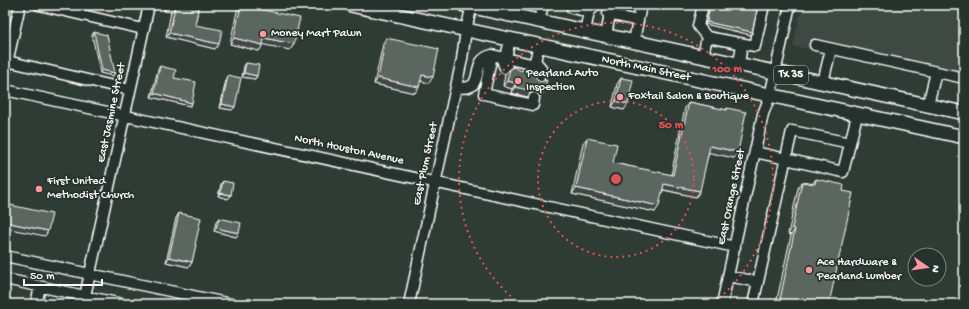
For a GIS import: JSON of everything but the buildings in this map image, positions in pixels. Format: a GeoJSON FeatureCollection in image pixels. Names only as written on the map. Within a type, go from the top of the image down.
{"type":"FeatureCollection","features":[{"type":"Feature","properties":{"kind":"main road","name":"North Main Street"},"geometry":{"type":"LineString","coordinates":[[351,5],[964,137]]}},
{"type":"Feature","properties":{"kind":"main road","name":"North Main Street"},"geometry":{"type":"LineString","coordinates":[[469,6],[503,9],[539,21],[964,113]]}},
{"type":"Feature","properties":{"kind":"street"},"geometry":{"type":"LineString","coordinates":[[5,72],[20,5]]}},
{"type":"Feature","properties":{"kind":"street"},"geometry":{"type":"LineString","coordinates":[[39,5],[143,29]]}},
{"type":"Feature","properties":{"kind":"street","name":"East Jasmine Street"},"geometry":{"type":"LineString","coordinates":[[85,296],[149,5]]}},
{"type":"Feature","properties":{"kind":"street"},"geometry":{"type":"LineString","coordinates":[[539,21],[543,5]]}},
{"type":"Feature","properties":{"kind":"street"},"geometry":{"type":"LineString","coordinates":[[572,5],[572,8],[593,8],[585,31]]}},
{"type":"Feature","properties":{"kind":"street"},"geometry":{"type":"LineString","coordinates":[[634,41],[641,5]]}},
{"type":"Feature","properties":{"kind":"street"},"geometry":{"type":"LineString","coordinates":[[703,5],[698,26],[707,37],[755,46],[764,5]]}},
{"type":"Feature","properties":{"kind":"street","name":"East Orange Street"},"geometry":{"type":"LineString","coordinates":[[722,304],[763,114],[770,96],[790,5]]}},
{"type":"Feature","properties":{"kind":"street","name":"East Plum Street"},"geometry":{"type":"LineString","coordinates":[[409,304],[462,59],[469,6]]}},
{"type":"Feature","properties":{"kind":"street"},"geometry":{"type":"LineString","coordinates":[[606,36],[609,19],[608,10],[638,21]]}},
{"type":"Feature","properties":{"kind":"street"},"geometry":{"type":"LineString","coordinates":[[703,56],[707,37]]}},
{"type":"Feature","properties":{"kind":"street"},"geometry":{"type":"LineString","coordinates":[[510,39],[504,61],[484,94],[533,105],[534,98]]}},
{"type":"Feature","properties":{"kind":"street"},"geometry":{"type":"LineString","coordinates":[[739,64],[742,44]]}},
{"type":"Feature","properties":{"kind":"street"},"geometry":{"type":"LineString","coordinates":[[504,61],[521,71],[533,62],[539,45]]}},
{"type":"Feature","properties":{"kind":"street"},"geometry":{"type":"LineString","coordinates":[[814,45],[964,78]]}},
{"type":"Feature","properties":{"kind":"street"},"geometry":{"type":"LineString","coordinates":[[823,82],[831,48]]}},
{"type":"Feature","properties":{"kind":"street"},"geometry":{"type":"LineString","coordinates":[[456,87],[470,88],[473,85],[480,63],[484,58],[504,61],[533,62],[541,68],[538,82]]}},
{"type":"Feature","properties":{"kind":"street"},"geometry":{"type":"LineString","coordinates":[[8,61],[130,90]]}},
{"type":"Feature","properties":{"kind":"street"},"geometry":{"type":"LineString","coordinates":[[928,105],[936,72]]}},
{"type":"Feature","properties":{"kind":"street","name":"North Houston Avenue"},"geometry":{"type":"LineString","coordinates":[[5,90],[735,247]]}},
{"type":"Feature","properties":{"kind":"street"},"geometry":{"type":"LineString","coordinates":[[755,152],[844,172],[857,115]]}},
{"type":"Feature","properties":{"kind":"street"},"geometry":{"type":"LineString","coordinates":[[753,304],[792,132],[850,143]]}},
{"type":"Feature","properties":{"kind":"street"},"geometry":{"type":"LineString","coordinates":[[5,256],[219,303],[230,304]]}},
{"type":"Feature","properties":{"kind":"street"},"geometry":{"type":"LineString","coordinates":[[728,276],[758,282]]}},
{"type":"Feature","properties":{"kind":"street"},"geometry":{"type":"LineString","coordinates":[[5,279],[122,304]]}},
{"type":"Feature","properties":{"kind":"street"},"geometry":{"type":"LineString","coordinates":[[36,304],[40,287]]}},
{"type":"Feature","properties":{"kind":"shaded area"},"geometry":{"type":"Polygon","coordinates":[[[802,5],[964,5],[964,82],[793,46],[802,5]]]}},
{"type":"Feature","properties":{"kind":"place","name":"Money Mart Pawn"},"geometry":{"type":"Point","coordinates":[263,34]}},
{"type":"Feature","properties":{"kind":"place","name":"Pearland Auto Inspection"},"geometry":{"type":"Point","coordinates":[518,81]}},
{"type":"Feature","properties":{"kind":"place","name":"Foxtail Salon & Boutique"},"geometry":{"type":"Point","coordinates":[620,97]}},
{"type":"Feature","properties":{"kind":"place","name":"First United Methodist Church"},"geometry":{"type":"Point","coordinates":[39,189]}},
{"type":"Feature","properties":{"kind":"place","name":"Ace Hardware & Pearland Lumber"},"geometry":{"type":"Point","coordinates":[809,270]}}]}
